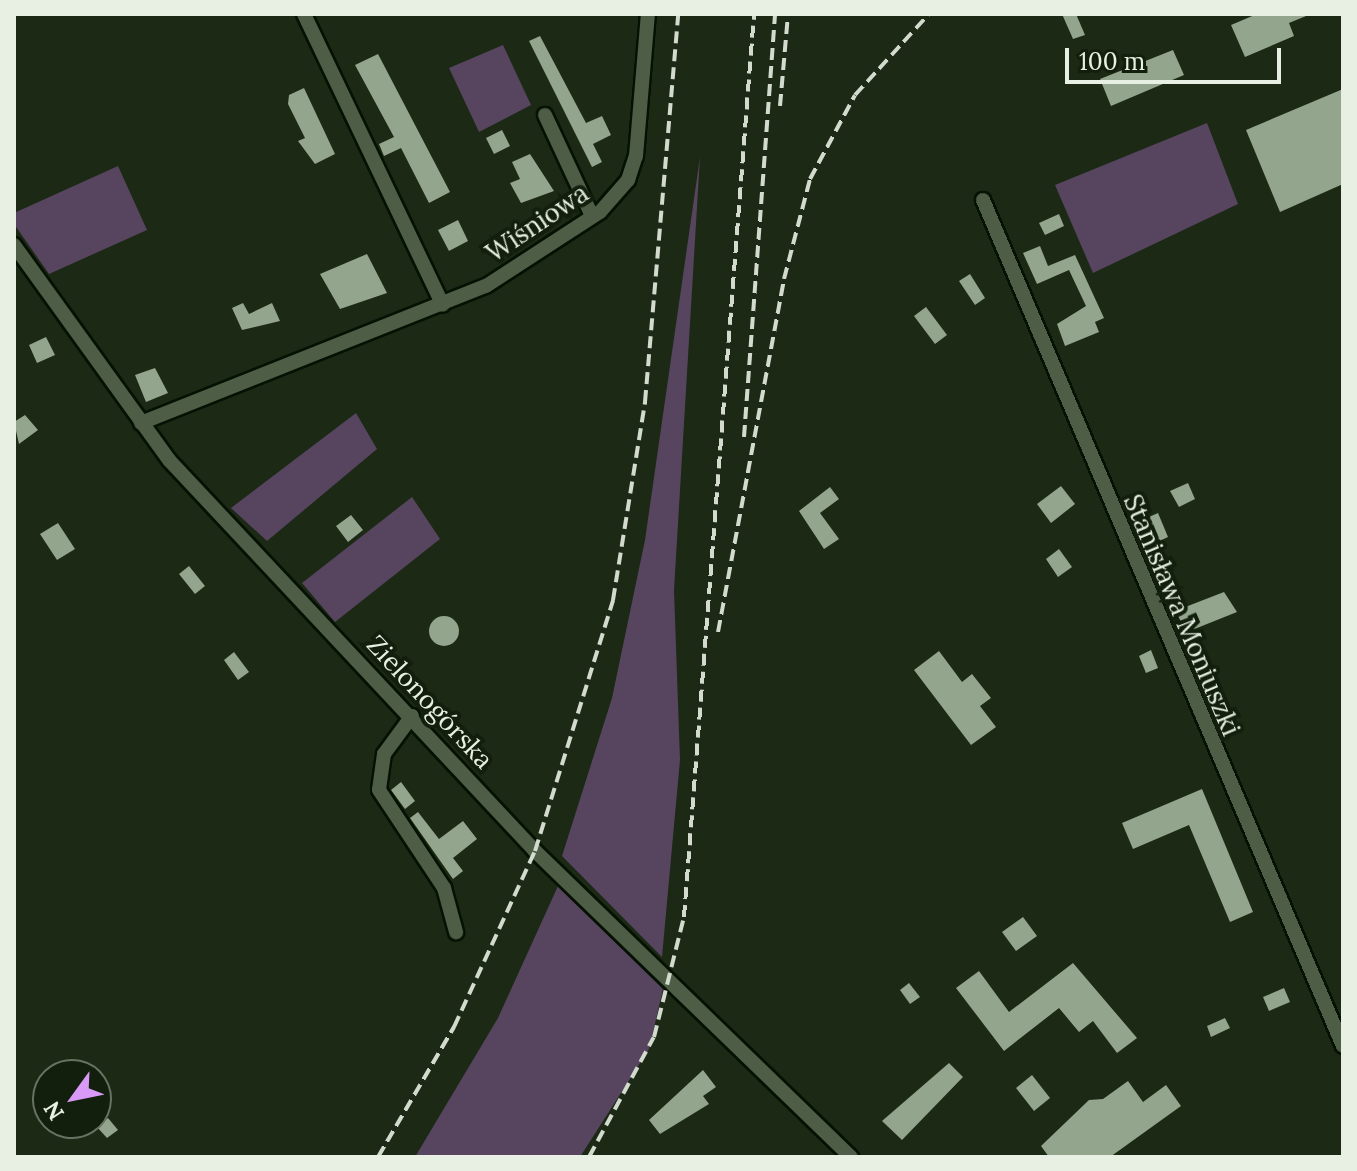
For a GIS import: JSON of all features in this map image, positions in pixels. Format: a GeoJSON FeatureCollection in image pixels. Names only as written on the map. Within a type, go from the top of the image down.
{"type":"FeatureCollection","features":[{"type":"Feature","properties":{"kind":"street"},"geometry":{"type":"LineString","coordinates":[[304,14],[443,305]]}},
{"type":"Feature","properties":{"kind":"street","name":"Wiśniowa"},"geometry":{"type":"LineString","coordinates":[[141,423],[486,286],[617,196],[636,156],[648,14]]}},
{"type":"Feature","properties":{"kind":"street"},"geometry":{"type":"LineString","coordinates":[[545,115],[592,216]]}},
{"type":"Feature","properties":{"kind":"street","name":"Stanisława Moniuszki"},"geometry":{"type":"LineString","coordinates":[[983,200],[1343,1046]]}},
{"type":"Feature","properties":{"kind":"street","name":"Zielonogórska"},"geometry":{"type":"LineString","coordinates":[[14,245],[141,423],[535,851],[851,1157]]}},
{"type":"Feature","properties":{"kind":"street"},"geometry":{"type":"LineString","coordinates":[[412,716],[384,754],[379,790],[444,888],[456,932]]}},
{"type":"Feature","properties":{"kind":"shaded area"},"geometry":{"type":"Polygon","coordinates":[[[503,45],[531,105],[479,132],[449,68],[503,45]]]}},
{"type":"Feature","properties":{"kind":"shaded area"},"geometry":{"type":"Polygon","coordinates":[[[1207,123],[1238,204],[1093,273],[1055,185],[1207,123]]]}},
{"type":"Feature","properties":{"kind":"shaded area"},"geometry":{"type":"Polygon","coordinates":[[[700,157],[674,590],[680,760],[662,957],[562,856],[612,698],[645,540],[700,157]]]}},
{"type":"Feature","properties":{"kind":"shaded area"},"geometry":{"type":"Polygon","coordinates":[[[118,166],[147,230],[49,274],[14,224],[14,213],[118,166]]]}},
{"type":"Feature","properties":{"kind":"shaded area"},"geometry":{"type":"Polygon","coordinates":[[[356,413],[377,449],[267,541],[231,508],[356,413]]]}},
{"type":"Feature","properties":{"kind":"shaded area"},"geometry":{"type":"Polygon","coordinates":[[[412,497],[440,539],[335,622],[302,583],[412,497]]]}},
{"type":"Feature","properties":{"kind":"shaded area"},"geometry":{"type":"Polygon","coordinates":[[[558,886],[663,989],[649,1049],[580,1157],[415,1157],[498,1018],[558,886]]]}},
{"type":"Feature","properties":{"kind":"building"},"geometry":{"type":"Polygon","coordinates":[[[1062,14],[1076,14],[1085,35],[1073,39],[1062,14]]]}},
{"type":"Feature","properties":{"kind":"building"},"geometry":{"type":"Polygon","coordinates":[[[1257,14],[1311,14],[1289,23],[1294,36],[1245,57],[1231,25],[1257,14]]]}},
{"type":"Feature","properties":{"kind":"building"},"geometry":{"type":"Polygon","coordinates":[[[540,36],[586,123],[602,116],[611,135],[593,144],[602,162],[592,167],[529,41],[540,36]]]}},
{"type":"Feature","properties":{"kind":"building"},"geometry":{"type":"Polygon","coordinates":[[[1173,50],[1184,75],[1111,106],[1100,79],[1173,50]]]}},
{"type":"Feature","properties":{"kind":"building"},"geometry":{"type":"Polygon","coordinates":[[[378,54],[450,192],[429,203],[401,148],[384,156],[379,144],[394,137],[355,65],[378,54]]]}},
{"type":"Feature","properties":{"kind":"building"},"geometry":{"type":"Polygon","coordinates":[[[304,88],[335,154],[315,164],[298,141],[305,138],[288,104],[289,95],[304,88]]]}},
{"type":"Feature","properties":{"kind":"building"},"geometry":{"type":"Polygon","coordinates":[[[1343,89],[1343,184],[1280,212],[1246,130],[1343,89]]]}},
{"type":"Feature","properties":{"kind":"building"},"geometry":{"type":"Polygon","coordinates":[[[502,130],[510,146],[494,154],[486,138],[502,130]]]}},
{"type":"Feature","properties":{"kind":"building"},"geometry":{"type":"Polygon","coordinates":[[[530,154],[554,191],[521,203],[510,183],[520,179],[512,162],[530,154]]]}},
{"type":"Feature","properties":{"kind":"building"},"geometry":{"type":"Polygon","coordinates":[[[1059,214],[1064,226],[1045,235],[1039,223],[1059,214]]]}},
{"type":"Feature","properties":{"kind":"building"},"geometry":{"type":"Polygon","coordinates":[[[458,220],[468,241],[449,251],[438,230],[458,220]]]}},
{"type":"Feature","properties":{"kind":"building"},"geometry":{"type":"Polygon","coordinates":[[[1040,246],[1048,266],[1075,255],[1104,318],[1095,322],[1099,332],[1065,346],[1057,324],[1086,306],[1069,270],[1037,284],[1023,253],[1040,246]]]}},
{"type":"Feature","properties":{"kind":"building"},"geometry":{"type":"Polygon","coordinates":[[[367,254],[387,293],[340,309],[320,274],[367,254]]]}},
{"type":"Feature","properties":{"kind":"building"},"geometry":{"type":"Polygon","coordinates":[[[970,274],[985,298],[975,305],[959,281],[970,274]]]}},
{"type":"Feature","properties":{"kind":"building"},"geometry":{"type":"Polygon","coordinates":[[[243,303],[249,314],[272,303],[280,321],[242,330],[232,308],[243,303]]]}},
{"type":"Feature","properties":{"kind":"building"},"geometry":{"type":"Polygon","coordinates":[[[926,307],[947,335],[935,344],[914,316],[926,307]]]}},
{"type":"Feature","properties":{"kind":"building"},"geometry":{"type":"Polygon","coordinates":[[[46,337],[55,355],[37,363],[29,345],[46,337]]]}},
{"type":"Feature","properties":{"kind":"building"},"geometry":{"type":"Polygon","coordinates":[[[155,368],[168,393],[146,402],[135,375],[155,368]]]}},
{"type":"Feature","properties":{"kind":"building"},"geometry":{"type":"Polygon","coordinates":[[[25,415],[38,430],[19,444],[14,422],[25,415]]]}},
{"type":"Feature","properties":{"kind":"building"},"geometry":{"type":"Polygon","coordinates":[[[1188,483],[1195,499],[1179,507],[1170,491],[1188,483]]]}},
{"type":"Feature","properties":{"kind":"building"},"geometry":{"type":"Polygon","coordinates":[[[1061,486],[1075,504],[1051,523],[1037,504],[1061,486]]]}},
{"type":"Feature","properties":{"kind":"building"},"geometry":{"type":"Polygon","coordinates":[[[830,487],[839,499],[820,513],[839,539],[824,549],[799,511],[830,487]]]}},
{"type":"Feature","properties":{"kind":"building"},"geometry":{"type":"Polygon","coordinates":[[[1158,513],[1168,537],[1151,545],[1140,521],[1158,513]]]}},
{"type":"Feature","properties":{"kind":"building"},"geometry":{"type":"Polygon","coordinates":[[[351,515],[363,530],[348,542],[336,526],[351,515]]]}},
{"type":"Feature","properties":{"kind":"building"},"geometry":{"type":"Polygon","coordinates":[[[58,523],[75,549],[57,560],[40,534],[58,523]]]}},
{"type":"Feature","properties":{"kind":"building"},"geometry":{"type":"Polygon","coordinates":[[[1059,549],[1072,567],[1058,577],[1046,559],[1059,549]]]}},
{"type":"Feature","properties":{"kind":"building"},"geometry":{"type":"Polygon","coordinates":[[[189,566],[205,586],[195,594],[179,574],[189,566]]]}},
{"type":"Feature","properties":{"kind":"building"},"geometry":{"type":"Polygon","coordinates":[[[1224,592],[1237,612],[1187,632],[1175,611],[1224,592]]]}},
{"type":"Feature","properties":{"kind":"building"},"geometry":{"type":"Polygon","coordinates":[[[444,616],[455,620],[459,631],[455,642],[444,646],[433,642],[429,631],[433,620],[444,616]]]}},
{"type":"Feature","properties":{"kind":"building"},"geometry":{"type":"Polygon","coordinates":[[[1151,650],[1158,668],[1146,673],[1139,656],[1151,650]]]}},
{"type":"Feature","properties":{"kind":"building"},"geometry":{"type":"Polygon","coordinates":[[[939,651],[962,682],[972,674],[991,698],[980,706],[996,727],[971,745],[914,670],[939,651]]]}},
{"type":"Feature","properties":{"kind":"building"},"geometry":{"type":"Polygon","coordinates":[[[234,652],[249,672],[238,680],[224,660],[234,652]]]}},
{"type":"Feature","properties":{"kind":"building"},"geometry":{"type":"Polygon","coordinates":[[[401,782],[415,801],[405,809],[391,790],[401,782]]]}},
{"type":"Feature","properties":{"kind":"building"},"geometry":{"type":"Polygon","coordinates":[[[1202,789],[1253,912],[1230,922],[1189,825],[1133,849],[1122,823],[1202,789]]]}},
{"type":"Feature","properties":{"kind":"building"},"geometry":{"type":"Polygon","coordinates":[[[418,812],[439,839],[463,821],[477,839],[453,858],[463,871],[453,879],[410,818],[418,812]]]}},
{"type":"Feature","properties":{"kind":"building"},"geometry":{"type":"Polygon","coordinates":[[[1023,917],[1037,936],[1016,951],[1002,932],[1023,917]]]}},
{"type":"Feature","properties":{"kind":"building"},"geometry":{"type":"Polygon","coordinates":[[[1073,963],[1137,1038],[1117,1053],[1093,1021],[1079,1032],[1059,1008],[1004,1051],[956,988],[979,971],[1009,1012],[1073,963]]]}},
{"type":"Feature","properties":{"kind":"building"},"geometry":{"type":"Polygon","coordinates":[[[909,983],[920,997],[910,1004],[900,990],[909,983]]]}},
{"type":"Feature","properties":{"kind":"building"},"geometry":{"type":"Polygon","coordinates":[[[1284,988],[1290,1002],[1269,1011],[1263,997],[1284,988]]]}},
{"type":"Feature","properties":{"kind":"building"},"geometry":{"type":"Polygon","coordinates":[[[1225,1018],[1230,1028],[1211,1037],[1207,1026],[1225,1018]]]}},
{"type":"Feature","properties":{"kind":"building"},"geometry":{"type":"Polygon","coordinates":[[[949,1063],[963,1077],[902,1140],[882,1121],[949,1063]]]}},
{"type":"Feature","properties":{"kind":"building"},"geometry":{"type":"Polygon","coordinates":[[[703,1070],[716,1087],[703,1096],[709,1104],[660,1134],[649,1120],[703,1070]]]}},
{"type":"Feature","properties":{"kind":"building"},"geometry":{"type":"Polygon","coordinates":[[[1032,1075],[1050,1098],[1034,1111],[1016,1088],[1032,1075]]]}},
{"type":"Feature","properties":{"kind":"building"},"geometry":{"type":"Polygon","coordinates":[[[1128,1081],[1143,1102],[1166,1085],[1181,1106],[1110,1157],[1049,1157],[1041,1146],[1089,1100],[1103,1099],[1128,1081]]]}},
{"type":"Feature","properties":{"kind":"railway"},"geometry":{"type":"LineString","coordinates":[[378,1157],[454,1027],[535,851],[613,600],[645,402],[678,14]]}},
{"type":"Feature","properties":{"kind":"railway"},"geometry":{"type":"LineString","coordinates":[[589,1157],[654,1037],[684,917],[754,14]]}},
{"type":"Feature","properties":{"kind":"railway"},"geometry":{"type":"LineString","coordinates":[[744,437],[775,14]]}},
{"type":"Feature","properties":{"kind":"railway"},"geometry":{"type":"LineString","coordinates":[[780,106],[788,14]]}},
{"type":"Feature","properties":{"kind":"railway"},"geometry":{"type":"LineString","coordinates":[[718,632],[784,279],[810,179],[855,95],[929,14]]}}]}
